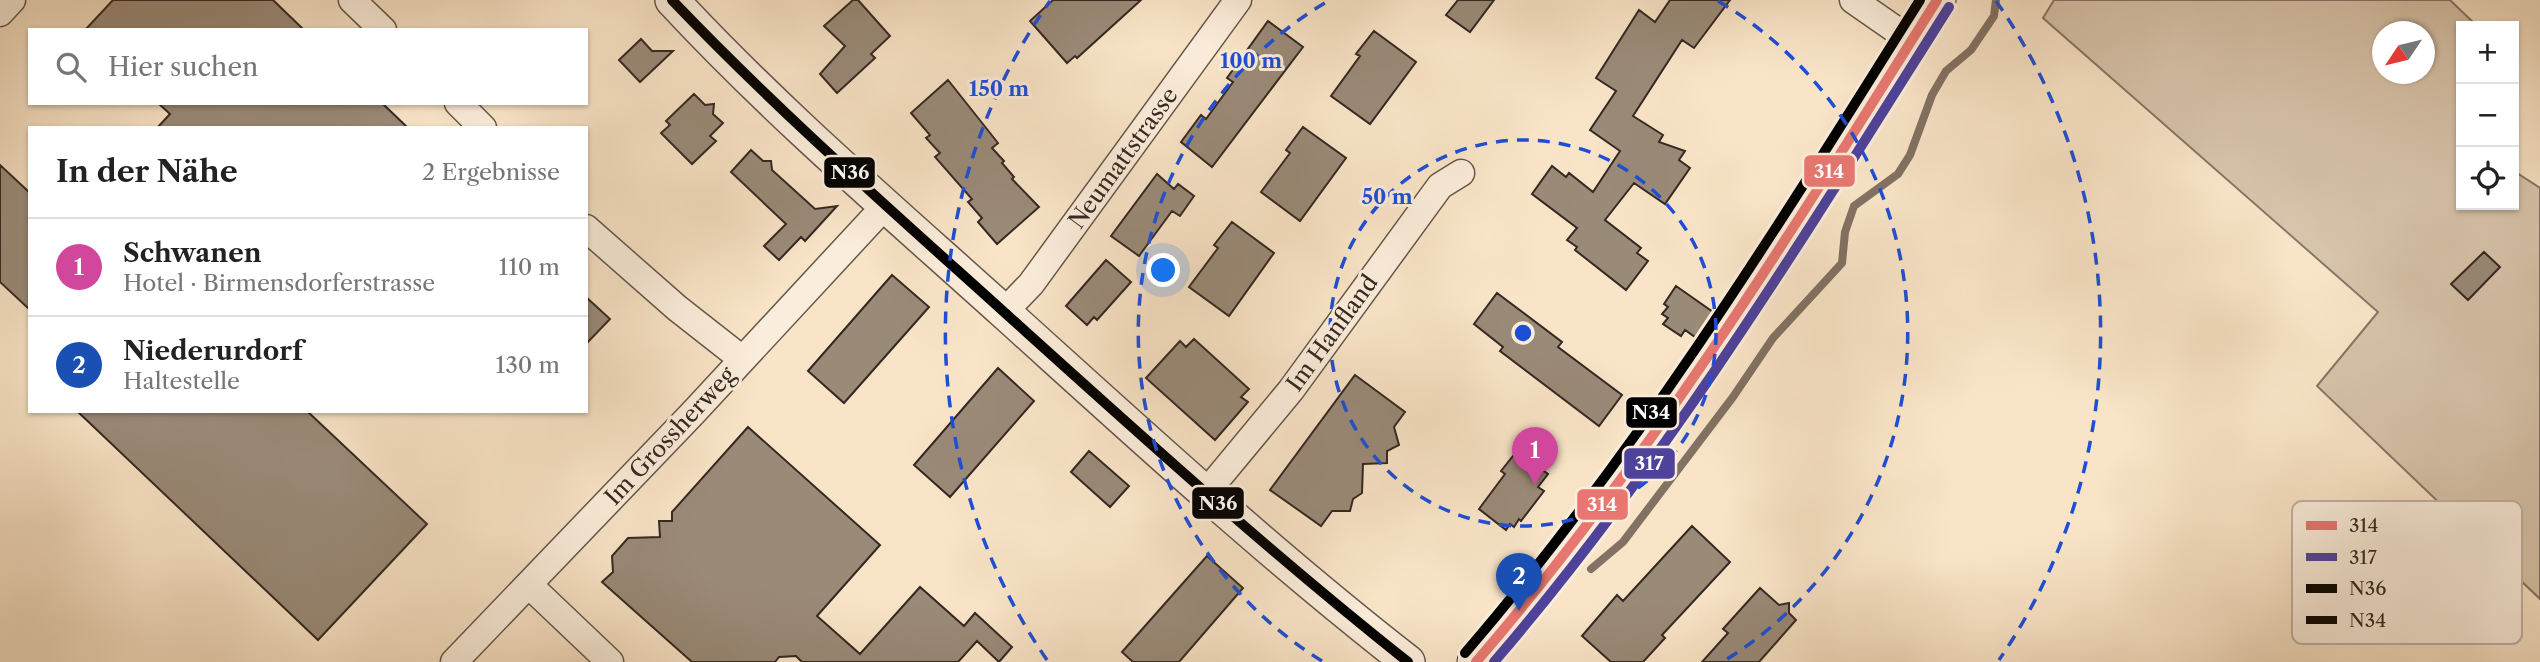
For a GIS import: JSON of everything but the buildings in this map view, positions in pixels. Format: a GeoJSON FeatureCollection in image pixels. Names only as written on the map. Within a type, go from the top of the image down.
{"type":"FeatureCollection","features":[{"type":"Feature","properties":{"kind":"main road"},"geometry":{"type":"LineString","coordinates":[[1476,662],[1532,597],[1602,506],[1736,317],[1937,0]]}},
{"type":"Feature","properties":{"kind":"street"},"geometry":{"type":"LineString","coordinates":[[0,13],[12,0]]}},
{"type":"Feature","properties":{"kind":"street"},"geometry":{"type":"LineString","coordinates":[[352,0],[381,28]]}},
{"type":"Feature","properties":{"kind":"street"},"geometry":{"type":"LineString","coordinates":[[672,0],[743,76],[1204,495],[1322,595],[1408,662]]}},
{"type":"Feature","properties":{"kind":"street","name":"Neumattstrasse"},"geometry":{"type":"LineString","coordinates":[[1004,312],[1031,284],[1238,0]]}},
{"type":"Feature","properties":{"kind":"street"},"geometry":{"type":"LineString","coordinates":[[1853,0],[1912,41]]}},
{"type":"Feature","properties":{"kind":"street"},"geometry":{"type":"LineString","coordinates":[[460,105],[481,126]]}},
{"type":"Feature","properties":{"kind":"street","name":"Im Hanfland"},"geometry":{"type":"LineString","coordinates":[[1204,495],[1291,390],[1440,186],[1461,173]]}},
{"type":"Feature","properties":{"kind":"street","name":"Im Grossherweg"},"geometry":{"type":"LineString","coordinates":[[454,662],[884,206]]}},
{"type":"Feature","properties":{"kind":"street"},"geometry":{"type":"LineString","coordinates":[[588,230],[667,300],[742,359]]}},
{"type":"Feature","properties":{"kind":"street"},"geometry":{"type":"LineString","coordinates":[[529,585],[610,662]]}},
{"type":"Feature","properties":{"kind":"shaded area"},"geometry":{"type":"Polygon","coordinates":[[[2054,0],[2450,0],[2472,21],[2456,21],[2456,210],[2519,210],[2519,174],[2540,188],[2540,599],[2522,582],[2522,501],[2437,501],[2317,386],[2378,312],[2043,18],[2054,0]]]}},
{"type":"Feature","properties":{"kind":"waterway"},"geometry":{"type":"LineString","coordinates":[[1591,569],[1623,542],[1733,397],[1773,338],[1842,263],[1845,232],[1854,206],[1898,174],[1910,155],[1932,95],[1946,71],[1971,50],[1994,16],[1996,0]]}},
{"type":"Feature","properties":{"kind":"transit line","name":"N36"},"geometry":{"type":"LineString","coordinates":[[672,0],[752,81],[835,159],[1103,401],[1253,534],[1408,662]]}},
{"type":"Feature","properties":{"kind":"transit line","name":"N34"},"geometry":{"type":"LineString","coordinates":[[1465,653],[1529,576],[1648,417],[1760,252],[1920,0]]}},
{"type":"Feature","properties":{"kind":"transit line","name":"314"},"geometry":{"type":"LineString","coordinates":[[1476,662],[1602,505],[1662,423],[1775,256],[1937,0]]}},
{"type":"Feature","properties":{"kind":"transit line","name":"317"},"geometry":{"type":"LineString","coordinates":[[1494,662],[1619,506],[1734,343],[1949,7]]}},
{"type":"Feature","properties":{"kind":"place","name":"Schwanen"},"geometry":{"type":"Point","coordinates":[1535,485]}},
{"type":"Feature","properties":{"kind":"place","name":"Niederurdorf"},"geometry":{"type":"Point","coordinates":[1519,611]}}]}
